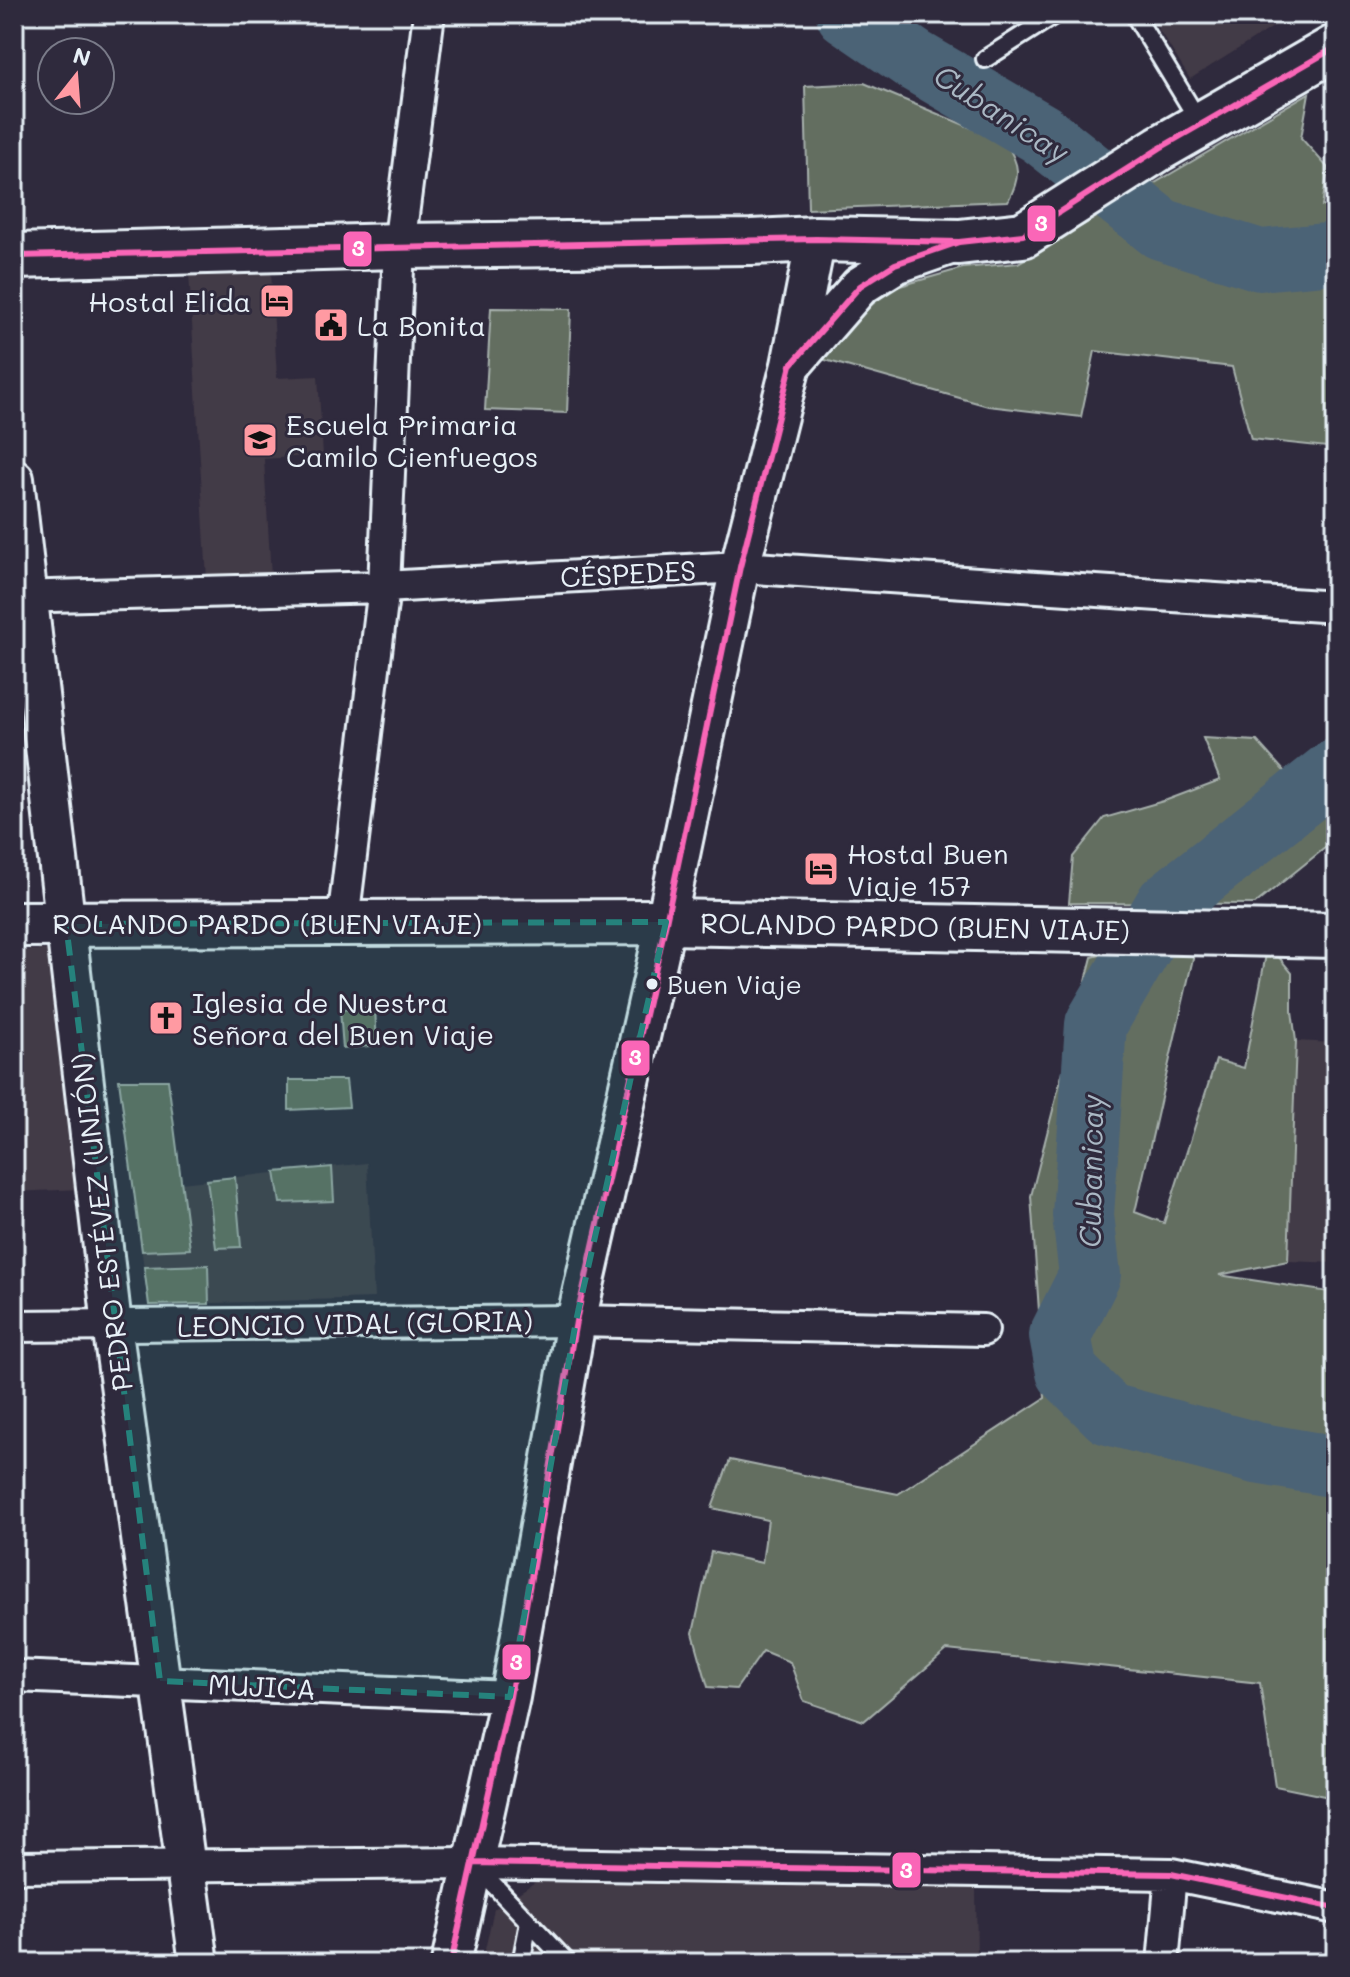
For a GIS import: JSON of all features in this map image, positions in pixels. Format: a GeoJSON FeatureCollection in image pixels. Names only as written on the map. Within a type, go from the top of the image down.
{"type":"FeatureCollection","features":[{"type":"Feature","properties":{"kind":"main road"},"geometry":{"type":"LineString","coordinates":[[14,256],[816,239],[959,242],[1023,235],[1160,148],[1336,47]]}},
{"type":"Feature","properties":{"kind":"main road","name":"ROLANDO PARDO (BUEN VIAJE)"},"geometry":{"type":"LineString","coordinates":[[14,924],[666,922],[1336,935]]}},
{"type":"Feature","properties":{"kind":"street"},"geometry":{"type":"LineString","coordinates":[[343,921],[384,587],[399,246],[429,14]]}},
{"type":"Feature","properties":{"kind":"street"},"geometry":{"type":"LineString","coordinates":[[451,1963],[510,1697],[576,1321],[666,922],[740,567],[791,365],[816,239]]}},
{"type":"Feature","properties":{"kind":"street"},"geometry":{"type":"LineString","coordinates":[[791,365],[860,286],[895,264],[959,242]]}},
{"type":"Feature","properties":{"kind":"street","name":"PEDRO ESTÉVEZ (UNIÓN)"},"geometry":{"type":"LineString","coordinates":[[14,479],[21,596],[66,924],[112,1325],[199,1963]]}},
{"type":"Feature","properties":{"kind":"street","name":"CÉSPEDES"},"geometry":{"type":"LineString","coordinates":[[21,596],[384,587],[740,567],[1336,607]]}},
{"type":"Feature","properties":{"kind":"street","name":"LEONCIO VIDAL (GLORIA)"},"geometry":{"type":"LineString","coordinates":[[14,1326],[576,1321],[983,1330]]}},
{"type":"Feature","properties":{"kind":"street","name":"MUJICA"},"geometry":{"type":"LineString","coordinates":[[14,1676],[510,1697]]}},
{"type":"Feature","properties":{"kind":"street"},"geometry":{"type":"LineString","coordinates":[[14,1867],[473,1863],[1171,1874],[1336,1908]]}},
{"type":"Feature","properties":{"kind":"street"},"geometry":{"type":"LineString","coordinates":[[1163,1963],[1171,1874]]}},
{"type":"Feature","properties":{"kind":"lane"},"geometry":{"type":"LineString","coordinates":[[985,59],[1056,14]]}},
{"type":"Feature","properties":{"kind":"lane"},"geometry":{"type":"LineString","coordinates":[[1134,14],[1201,124]]}},
{"type":"Feature","properties":{"kind":"lane"},"geometry":{"type":"LineString","coordinates":[[473,1863],[568,1963]]}},
{"type":"Feature","properties":{"kind":"lane"},"geometry":{"type":"LineString","coordinates":[[521,1963],[529,1922]]}},
{"type":"Feature","properties":{"kind":"highlighted area"},"geometry":{"type":"Polygon","coordinates":[[[666,922],[576,1321],[510,1697],[160,1681],[66,924],[666,922]]]}},
{"type":"Feature","properties":{"kind":"shaded area"},"geometry":{"type":"Polygon","coordinates":[[[1149,14],[1287,14],[1289,17],[1190,79],[1149,14]]]}},
{"type":"Feature","properties":{"kind":"shaded area","name":"Escuela Primaria Camilo Cienfuegos"},"geometry":{"type":"Polygon","coordinates":[[[271,270],[277,378],[318,376],[323,455],[264,459],[271,576],[207,580],[189,272],[271,270]]]}},
{"type":"Feature","properties":{"kind":"shaded area"},"geometry":{"type":"Polygon","coordinates":[[[14,950],[50,950],[82,1189],[14,1192],[14,950]]]}},
{"type":"Feature","properties":{"kind":"shaded area"},"geometry":{"type":"Polygon","coordinates":[[[1296,1041],[1336,1043],[1336,1263],[1288,1261],[1296,1041]]]}},
{"type":"Feature","properties":{"kind":"shaded area"},"geometry":{"type":"Polygon","coordinates":[[[367,1163],[374,1298],[149,1305],[133,1188],[367,1163]]]}},
{"type":"Feature","properties":{"kind":"shaded area"},"geometry":{"type":"Polygon","coordinates":[[[543,1877],[976,1887],[977,1963],[482,1963],[494,1909],[543,1877]]]}},
{"type":"Feature","properties":{"kind":"green space"},"geometry":{"type":"Polygon","coordinates":[[[864,83],[1005,142],[1014,157],[1017,171],[1008,201],[808,209],[805,86],[864,83]]]}},
{"type":"Feature","properties":{"kind":"green space"},"geometry":{"type":"Polygon","coordinates":[[[1309,93],[1301,138],[1328,168],[1322,206],[1336,209],[1336,448],[1251,439],[1232,367],[1095,351],[1081,417],[988,406],[818,358],[856,317],[893,288],[963,268],[1018,263],[1309,93]]]}},
{"type":"Feature","properties":{"kind":"green space"},"geometry":{"type":"Polygon","coordinates":[[[491,308],[571,309],[567,413],[485,410],[491,308]]]}},
{"type":"Feature","properties":{"kind":"green space"},"geometry":{"type":"Polygon","coordinates":[[[1203,738],[1257,741],[1293,781],[1336,743],[1336,839],[1255,904],[1069,903],[1073,857],[1104,818],[1167,800],[1220,780],[1203,738]]]}},
{"type":"Feature","properties":{"kind":"green space"},"geometry":{"type":"Polygon","coordinates":[[[1143,944],[1196,945],[1135,1212],[1164,1223],[1216,1060],[1244,1068],[1268,944],[1292,973],[1296,1041],[1288,1261],[1219,1275],[1336,1293],[1334,1798],[1275,1786],[1260,1683],[947,1650],[864,1721],[804,1701],[790,1662],[763,1651],[736,1689],[708,1687],[693,1633],[711,1552],[762,1563],[768,1520],[712,1508],[730,1460],[898,1494],[1045,1398],[1031,1196],[1092,957],[1143,944]]]}},
{"type":"Feature","properties":{"kind":"green space"},"geometry":{"type":"Polygon","coordinates":[[[375,1007],[377,1045],[343,1049],[340,1010],[375,1007]]]}},
{"type":"Feature","properties":{"kind":"green space"},"geometry":{"type":"Polygon","coordinates":[[[119,1080],[168,1080],[190,1249],[142,1251],[119,1080]]]}},
{"type":"Feature","properties":{"kind":"green space"},"geometry":{"type":"Polygon","coordinates":[[[289,1080],[346,1080],[349,1107],[289,1110],[289,1080]]]}},
{"type":"Feature","properties":{"kind":"green space"},"geometry":{"type":"Polygon","coordinates":[[[332,1167],[334,1201],[280,1203],[275,1172],[332,1167]]]}},
{"type":"Feature","properties":{"kind":"green space"},"geometry":{"type":"Polygon","coordinates":[[[235,1177],[241,1247],[216,1248],[207,1180],[235,1177]]]}},
{"type":"Feature","properties":{"kind":"green space"},"geometry":{"type":"Polygon","coordinates":[[[208,1265],[209,1304],[149,1305],[144,1267],[208,1265]]]}},
{"type":"Feature","properties":{"kind":"waterway","name":"Cubanicay"},"geometry":{"type":"LineString","coordinates":[[847,14],[914,60],[1041,134],[1161,229],[1260,260],[1336,253]]}},
{"type":"Feature","properties":{"kind":"waterway","name":"Cubanicay"},"geometry":{"type":"LineString","coordinates":[[1336,769],[1167,903],[1096,1024],[1083,1215],[1090,1275],[1060,1335],[1067,1372],[1109,1414],[1256,1453],[1336,1467]]}},
{"type":"Feature","properties":{"kind":"transit line","name":"3"},"geometry":{"type":"LineString","coordinates":[[14,256],[816,239],[959,242],[1023,235],[1160,148],[1336,47]]}},
{"type":"Feature","properties":{"kind":"transit line","name":"3"},"geometry":{"type":"LineString","coordinates":[[451,1963],[510,1697],[576,1321],[666,922],[740,567],[791,365],[860,286],[895,264],[959,242]]}},
{"type":"Feature","properties":{"kind":"transit line","name":"3"},"geometry":{"type":"LineString","coordinates":[[473,1863],[1171,1874],[1336,1908]]}},
{"type":"Feature","properties":{"kind":"place","name":"Hostal Elida"},"geometry":{"type":"Point","coordinates":[277,301]}},
{"type":"Feature","properties":{"kind":"place","name":"La Bonita"},"geometry":{"type":"Point","coordinates":[331,325]}},
{"type":"Feature","properties":{"kind":"place","name":"Escuela Primaria Camilo Cienfuegos"},"geometry":{"type":"Point","coordinates":[260,440]}},
{"type":"Feature","properties":{"kind":"place","name":"Hostal Buen Viaje 157"},"geometry":{"type":"Point","coordinates":[821,869]}},
{"type":"Feature","properties":{"kind":"place","name":"Buen Viaje"},"geometry":{"type":"Point","coordinates":[652,984]}},
{"type":"Feature","properties":{"kind":"place","name":"Iglesia de Nuestra Señora del Buen Viaje"},"geometry":{"type":"Point","coordinates":[166,1018]}}]}
